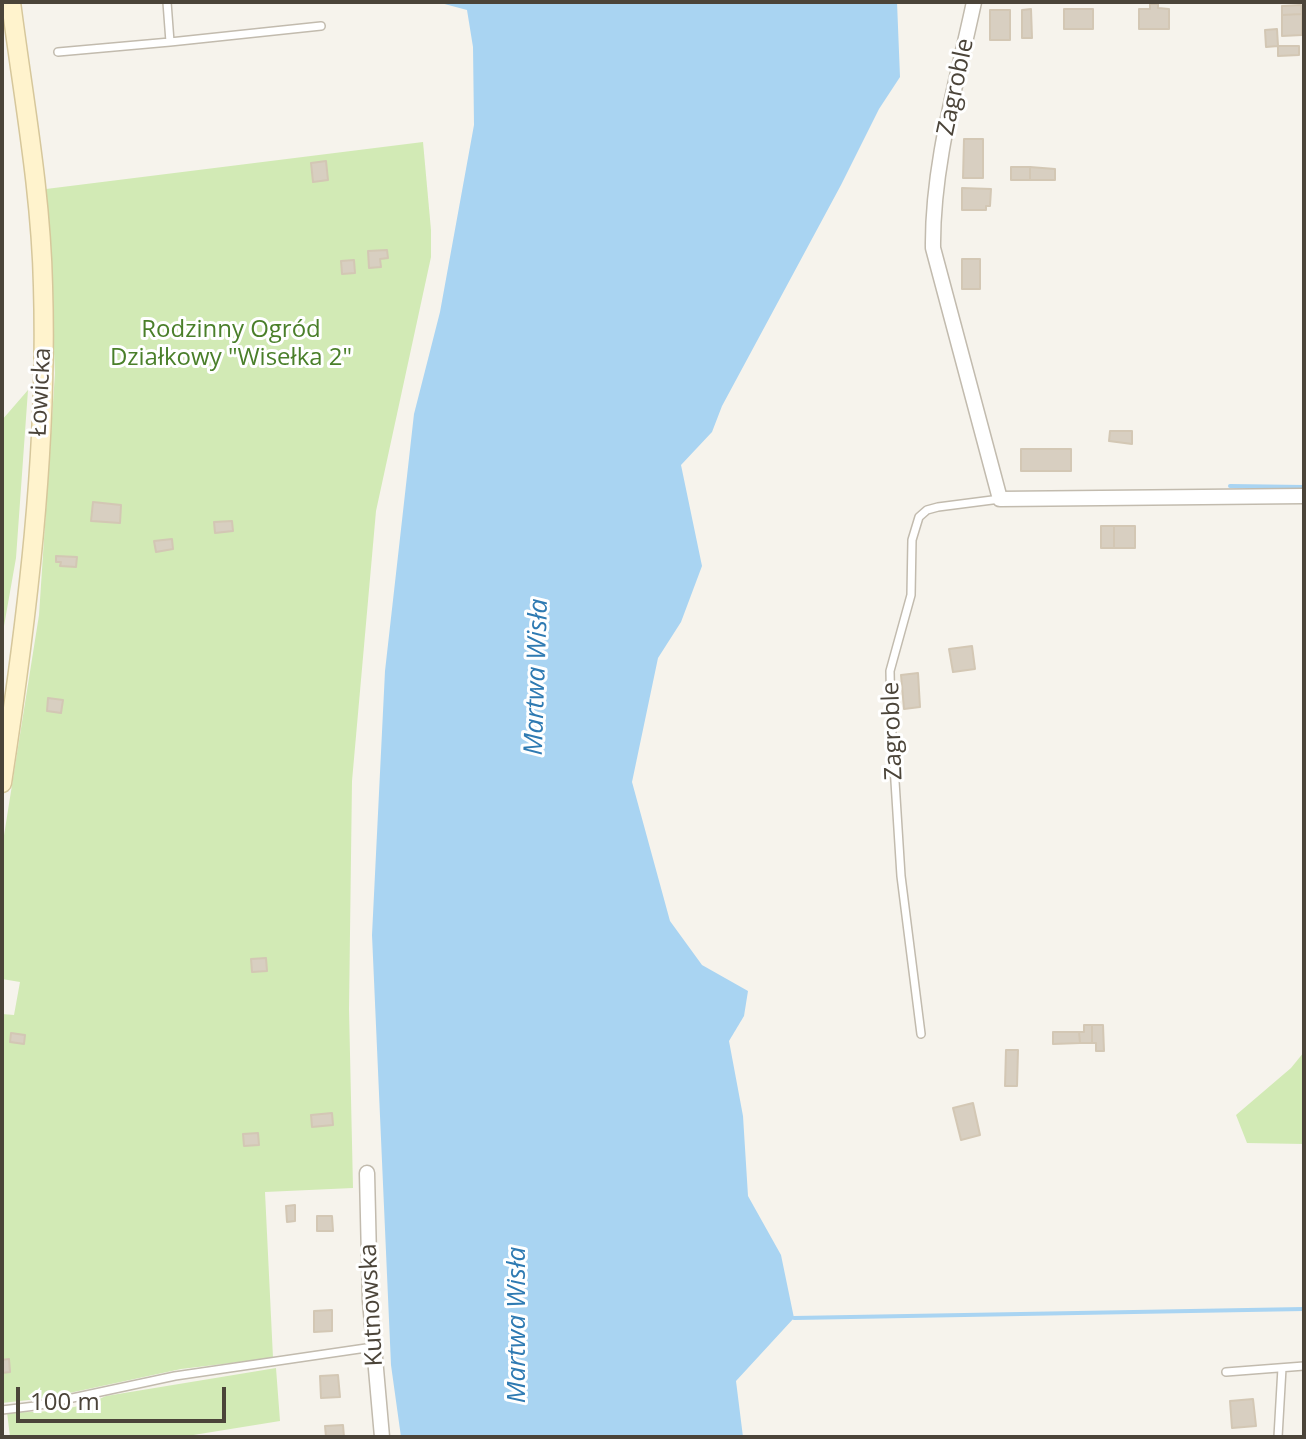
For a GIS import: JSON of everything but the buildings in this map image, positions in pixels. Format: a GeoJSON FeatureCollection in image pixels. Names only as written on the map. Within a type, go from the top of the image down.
{"type":"FeatureCollection","features":[{"type":"Feature","properties":{"kind":"street","name":"Łowicka"},"geometry":{"type":"LineString","coordinates":[[2,783],[6,725],[34,531],[44,341],[43,282],[34,179],[11,2]]}},
{"type":"Feature","properties":{"kind":"street","name":"Zagroble"},"geometry":{"type":"LineString","coordinates":[[974,2],[945,140],[934,211],[933,248],[1000,499],[1304,496]]}},
{"type":"Feature","properties":{"kind":"street","name":"Kutnowska"},"geometry":{"type":"LineString","coordinates":[[367,1173],[373,1347],[382,1437]]}},
{"type":"Feature","properties":{"kind":"lane"},"geometry":{"type":"LineString","coordinates":[[167,2],[170,42]]}},
{"type":"Feature","properties":{"kind":"lane"},"geometry":{"type":"LineString","coordinates":[[58,52],[321,26]]}},
{"type":"Feature","properties":{"kind":"lane","name":"Zagroble"},"geometry":{"type":"LineString","coordinates":[[921,1034],[901,876],[890,671],[911,595],[912,540],[919,517],[927,510],[938,507],[1000,499]]}},
{"type":"Feature","properties":{"kind":"lane"},"geometry":{"type":"LineString","coordinates":[[2,1410],[35,1406],[175,1376],[373,1347]]}},
{"type":"Feature","properties":{"kind":"lane"},"geometry":{"type":"LineString","coordinates":[[1226,1372],[1304,1366]]}},
{"type":"Feature","properties":{"kind":"lane"},"geometry":{"type":"LineString","coordinates":[[1278,1437],[1282,1368]]}},
{"type":"Feature","properties":{"kind":"green space","name":"Rodzinny Ogród Działkowy \"Wisełka 2\""},"geometry":{"type":"Polygon","coordinates":[[[423,142],[431,257],[376,511],[352,781],[349,1009],[353,1188],[265,1192],[273,1358],[181,1369],[46,1398],[2,1403],[2,1014],[14,1015],[20,982],[2,979],[2,848],[39,615],[55,373],[46,189],[423,142]]]}},
{"type":"Feature","properties":{"kind":"green space"},"geometry":{"type":"Polygon","coordinates":[[[28,390],[16,558],[4,626],[2,420],[28,390]]]}},
{"type":"Feature","properties":{"kind":"green space"},"geometry":{"type":"Polygon","coordinates":[[[1304,1052],[1304,1144],[1247,1143],[1236,1115],[1291,1068],[1304,1052]]]}},
{"type":"Feature","properties":{"kind":"green space"},"geometry":{"type":"Polygon","coordinates":[[[276,1368],[280,1421],[181,1437],[10,1437],[7,1412],[58,1410],[106,1396],[276,1368]]]}},
{"type":"Feature","properties":{"kind":"water","name":"Martwa Wisła"},"geometry":{"type":"Polygon","coordinates":[[[437,2],[897,2],[900,77],[879,109],[722,406],[712,432],[681,465],[702,566],[681,622],[658,658],[632,782],[670,921],[702,965],[748,991],[744,1016],[729,1041],[743,1116],[748,1196],[781,1255],[794,1318],[736,1381],[743,1437],[401,1437],[391,1365],[372,935],[385,671],[414,414],[440,312],[474,125],[473,47],[467,10],[437,2]]]}},
{"type":"Feature","properties":{"kind":"waterway"},"geometry":{"type":"LineString","coordinates":[[1230,486],[1304,487]]}},
{"type":"Feature","properties":{"kind":"waterway"},"geometry":{"type":"LineString","coordinates":[[794,1318],[1304,1309]]}}]}
